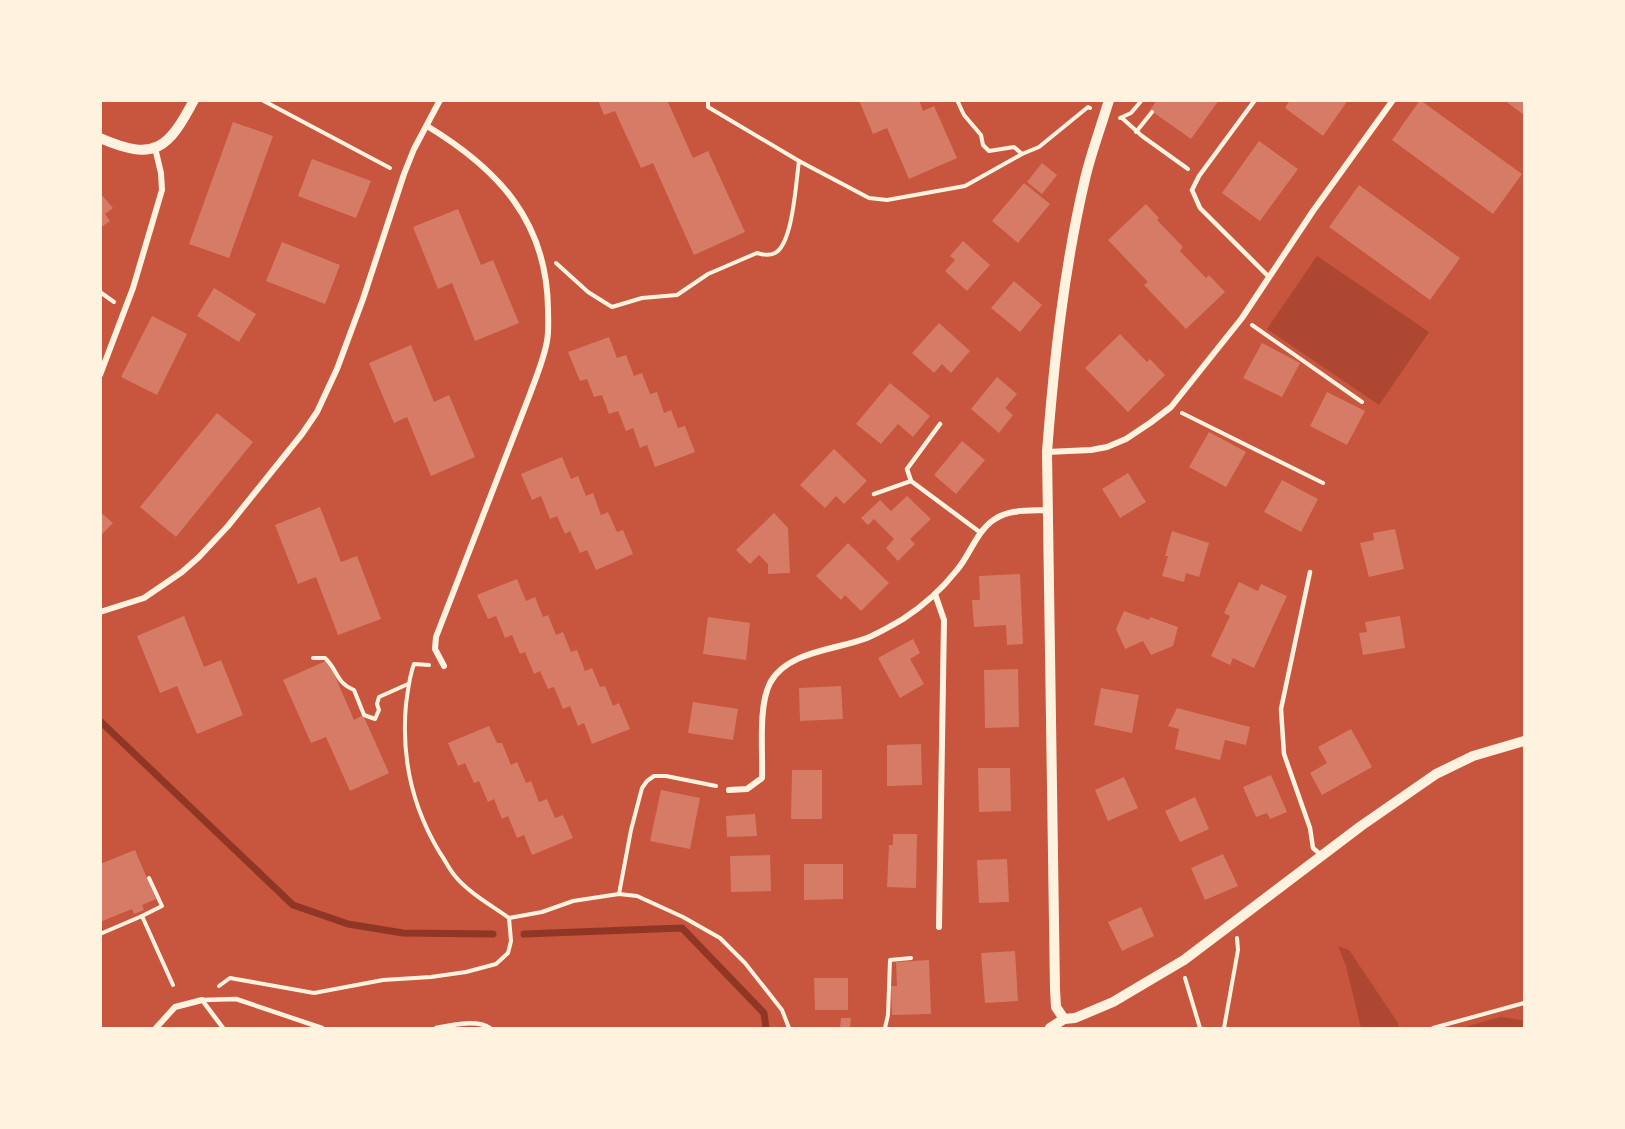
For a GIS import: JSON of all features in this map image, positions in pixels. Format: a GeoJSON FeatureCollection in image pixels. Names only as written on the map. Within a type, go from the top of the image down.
{"type":"FeatureCollection","features":[{"type":"Feature","properties":{"kind":"street"},"geometry":{"type":"LineString","coordinates":[[100,138],[130,149],[155,148],[168,141],[180,128],[194,100]]}},
{"type":"Feature","properties":{"kind":"street"},"geometry":{"type":"LineString","coordinates":[[100,612],[144,598],[182,572],[199,557],[285,457],[317,412],[352,332],[404,174],[414,149],[440,100]]}},
{"type":"Feature","properties":{"kind":"street"},"geometry":{"type":"LineString","coordinates":[[1064,1019],[1056,1007],[1055,991],[1047,452],[1052,386],[1067,276],[1085,178],[1109,100]]}},
{"type":"Feature","properties":{"kind":"street"},"geometry":{"type":"LineString","coordinates":[[1047,452],[1107,447],[1126,439],[1171,407],[1242,318],[1313,211],[1393,100]]}},
{"type":"Feature","properties":{"kind":"street"},"geometry":{"type":"LineString","coordinates":[[427,126],[476,159],[513,198],[527,220],[544,263],[548,296],[547,341],[530,394],[436,637],[435,649],[444,666]]}},
{"type":"Feature","properties":{"kind":"street"},"geometry":{"type":"LineString","coordinates":[[100,375],[133,288],[162,190],[161,173],[155,148]]}},
{"type":"Feature","properties":{"kind":"street"},"geometry":{"type":"LineString","coordinates":[[729,790],[747,789],[762,778],[764,703],[770,683],[781,669],[799,658],[848,644],[888,628],[935,594],[958,569],[992,520],[1006,514],[1048,510]]}},
{"type":"Feature","properties":{"kind":"street"},"geometry":{"type":"LineString","coordinates":[[935,594],[944,620],[939,927]]}},
{"type":"Feature","properties":{"kind":"street"},"geometry":{"type":"LineString","coordinates":[[1050,1029],[1064,1019],[1089,1013],[1159,977],[1392,804],[1436,774],[1473,756],[1524,741]]}},
{"type":"Feature","properties":{"kind":"street"},"geometry":{"type":"LineString","coordinates":[[156,1029],[175,1007],[202,1000]]}},
{"type":"Feature","properties":{"kind":"lane"},"geometry":{"type":"LineString","coordinates":[[1255,100],[1199,176],[1192,190],[1200,208],[1269,277]]}},
{"type":"Feature","properties":{"kind":"lane"},"geometry":{"type":"LineString","coordinates":[[940,424],[907,469],[911,481],[981,533]]}},
{"type":"Feature","properties":{"kind":"lane"},"geometry":{"type":"LineString","coordinates":[[874,494],[911,481]]}},
{"type":"Feature","properties":{"kind":"lane"},"geometry":{"type":"LineString","coordinates":[[1310,572],[1281,709],[1284,754],[1310,828],[1313,848],[1322,856]]}},
{"type":"Feature","properties":{"kind":"lane"},"geometry":{"type":"LineString","coordinates":[[202,1000],[236,999],[322,1029]]}},
{"type":"Feature","properties":{"kind":"lane"},"geometry":{"type":"LineString","coordinates":[[202,1000],[223,1029]]}},
{"type":"Feature","properties":{"kind":"lane"},"geometry":{"type":"LineString","coordinates":[[436,1029],[454,1024],[485,1025],[490,1029]]}},
{"type":"Feature","properties":{"kind":"path"},"geometry":{"type":"LineString","coordinates":[[262,100],[390,168]]}},
{"type":"Feature","properties":{"kind":"path"},"geometry":{"type":"LineString","coordinates":[[708,100],[708,107],[799,161],[869,198],[887,200],[965,186],[1039,147],[1088,107],[1122,118],[1136,132],[1174,160]]}},
{"type":"Feature","properties":{"kind":"path"},"geometry":{"type":"LineString","coordinates":[[957,100],[964,116],[981,135],[983,145],[988,151],[1014,147],[1022,154]]}},
{"type":"Feature","properties":{"kind":"path"},"geometry":{"type":"LineString","coordinates":[[1122,118],[1131,113],[1142,100]]}},
{"type":"Feature","properties":{"kind":"path"},"geometry":{"type":"LineString","coordinates":[[1136,132],[1152,112]]}},
{"type":"Feature","properties":{"kind":"path"},"geometry":{"type":"LineString","coordinates":[[544,263],[556,263],[588,292],[612,307],[642,298],[677,294],[708,274],[757,253],[765,256],[777,253],[787,240],[799,161]]}},
{"type":"Feature","properties":{"kind":"path"},"geometry":{"type":"LineString","coordinates":[[1242,318],[1362,402]]}},
{"type":"Feature","properties":{"kind":"path"},"geometry":{"type":"LineString","coordinates":[[1171,407],[1323,483]]}},
{"type":"Feature","properties":{"kind":"path"},"geometry":{"type":"LineString","coordinates":[[313,658],[325,658],[331,663],[342,685],[354,690],[364,715],[368,718],[375,719],[379,710],[377,704],[379,697],[409,684]]}},
{"type":"Feature","properties":{"kind":"path"},"geometry":{"type":"LineString","coordinates":[[444,666],[414,664],[404,723],[405,752],[418,809],[454,876],[509,918],[542,912],[573,901],[619,894],[637,896],[683,917],[720,938],[744,963],[782,1010],[789,1029]]}},
{"type":"Feature","properties":{"kind":"path"},"geometry":{"type":"LineString","coordinates":[[619,894],[631,830],[642,788],[647,781],[654,776],[666,776],[705,782],[729,790]]}},
{"type":"Feature","properties":{"kind":"path"},"geometry":{"type":"LineString","coordinates":[[100,934],[162,906],[149,878]]}},
{"type":"Feature","properties":{"kind":"path"},"geometry":{"type":"LineString","coordinates":[[142,916],[174,985]]}},
{"type":"Feature","properties":{"kind":"path"},"geometry":{"type":"LineString","coordinates":[[202,1000],[230,978],[314,993],[383,980],[466,972],[496,964],[508,953],[511,941],[509,918]]}},
{"type":"Feature","properties":{"kind":"path"},"geometry":{"type":"LineString","coordinates":[[1224,1029],[1238,950],[1237,938]]}},
{"type":"Feature","properties":{"kind":"path"},"geometry":{"type":"LineString","coordinates":[[885,1029],[888,1016],[890,960],[911,958]]}},
{"type":"Feature","properties":{"kind":"path"},"geometry":{"type":"LineString","coordinates":[[1185,978],[1200,1029]]}},
{"type":"Feature","properties":{"kind":"path"},"geometry":{"type":"LineString","coordinates":[[1433,1029],[1524,1003]]}},
{"type":"Feature","properties":{"kind":"shaded area"},"geometry":{"type":"Polygon","coordinates":[[[1317,256],[1429,332],[1379,405],[1267,329],[1317,256]]]}},
{"type":"Feature","properties":{"kind":"shaded area"},"geometry":{"type":"Polygon","coordinates":[[[1338,946],[1349,950],[1398,1023],[1399,1028],[1361,1028],[1346,966],[1338,946]]]}},
{"type":"Feature","properties":{"kind":"shaded area"},"geometry":{"type":"Polygon","coordinates":[[[1500,1017],[1522,1020],[1524,1028],[1461,1028],[1500,1017]]]}},
{"type":"Feature","properties":{"kind":"building"},"geometry":{"type":"Polygon","coordinates":[[[598,100],[667,100],[693,158],[708,151],[745,232],[694,255],[653,163],[641,168],[615,111],[604,115],[598,100]]]}},
{"type":"Feature","properties":{"kind":"building"},"geometry":{"type":"Polygon","coordinates":[[[859,100],[919,100],[923,111],[934,106],[957,158],[909,179],[887,128],[873,134],[859,100]]]}},
{"type":"Feature","properties":{"kind":"building"},"geometry":{"type":"Polygon","coordinates":[[[1157,100],[1219,100],[1191,139],[1150,110],[1157,100]]]}},
{"type":"Feature","properties":{"kind":"building"},"geometry":{"type":"Polygon","coordinates":[[[1290,100],[1348,100],[1323,136],[1285,108],[1290,100]]]}},
{"type":"Feature","properties":{"kind":"building"},"geometry":{"type":"Polygon","coordinates":[[[1420,100],[1522,174],[1493,214],[1392,140],[1420,100]]]}},
{"type":"Feature","properties":{"kind":"building"},"geometry":{"type":"Polygon","coordinates":[[[1504,100],[1524,100],[1524,115],[1504,100]]]}},
{"type":"Feature","properties":{"kind":"building"},"geometry":{"type":"Polygon","coordinates":[[[233,122],[273,136],[229,258],[189,244],[233,122]]]}},
{"type":"Feature","properties":{"kind":"building"},"geometry":{"type":"Polygon","coordinates":[[[1259,141],[1298,169],[1260,221],[1222,193],[1259,141]]]}},
{"type":"Feature","properties":{"kind":"building"},"geometry":{"type":"Polygon","coordinates":[[[312,159],[371,181],[356,218],[298,196],[312,159]]]}},
{"type":"Feature","properties":{"kind":"building"},"geometry":{"type":"Polygon","coordinates":[[[1042,163],[1057,175],[1042,194],[1027,182],[1042,163]]]}},
{"type":"Feature","properties":{"kind":"building"},"geometry":{"type":"Polygon","coordinates":[[[1024,183],[1050,204],[1018,243],[992,221],[1024,183]]]}},
{"type":"Feature","properties":{"kind":"building"},"geometry":{"type":"Polygon","coordinates":[[[1359,185],[1460,258],[1430,300],[1329,227],[1359,185]]]}},
{"type":"Feature","properties":{"kind":"building"},"geometry":{"type":"Polygon","coordinates":[[[100,193],[113,208],[105,214],[110,221],[100,228],[100,193]]]}},
{"type":"Feature","properties":{"kind":"building"},"geometry":{"type":"Polygon","coordinates":[[[1146,204],[1159,218],[1157,220],[1183,247],[1180,251],[1206,278],[1209,275],[1225,292],[1186,329],[1144,285],[1148,282],[1108,240],[1146,204]]]}},
{"type":"Feature","properties":{"kind":"building"},"geometry":{"type":"Polygon","coordinates":[[[458,209],[481,265],[493,260],[519,323],[475,341],[452,283],[438,289],[413,227],[458,209]]]}},
{"type":"Feature","properties":{"kind":"building"},"geometry":{"type":"Polygon","coordinates":[[[963,241],[990,265],[967,291],[945,271],[955,260],[950,256],[963,241]]]}},
{"type":"Feature","properties":{"kind":"building"},"geometry":{"type":"Polygon","coordinates":[[[282,242],[340,265],[325,304],[266,281],[282,242]]]}},
{"type":"Feature","properties":{"kind":"building"},"geometry":{"type":"Polygon","coordinates":[[[1014,281],[1042,305],[1020,332],[991,308],[1014,281]]]}},
{"type":"Feature","properties":{"kind":"building"},"geometry":{"type":"Polygon","coordinates":[[[214,288],[256,314],[239,342],[197,316],[214,288]]]}},
{"type":"Feature","properties":{"kind":"building"},"geometry":{"type":"Polygon","coordinates":[[[152,316],[187,334],[157,395],[121,377],[152,316]]]}},
{"type":"Feature","properties":{"kind":"building"},"geometry":{"type":"Polygon","coordinates":[[[939,323],[970,351],[951,373],[942,364],[934,373],[912,353],[939,323]]]}},
{"type":"Feature","properties":{"kind":"building"},"geometry":{"type":"Polygon","coordinates":[[[1120,334],[1147,362],[1150,359],[1165,375],[1128,412],[1085,368],[1120,334]]]}},
{"type":"Feature","properties":{"kind":"building"},"geometry":{"type":"Polygon","coordinates":[[[609,337],[617,358],[626,355],[634,376],[642,373],[650,394],[657,392],[664,413],[671,410],[678,428],[685,426],[695,452],[655,467],[647,445],[640,448],[633,428],[626,431],[618,411],[609,414],[602,395],[594,397],[587,379],[580,381],[568,352],[609,337]]]}},
{"type":"Feature","properties":{"kind":"building"},"geometry":{"type":"Polygon","coordinates":[[[1262,343],[1300,363],[1282,397],[1243,378],[1262,343]]]}},
{"type":"Feature","properties":{"kind":"building"},"geometry":{"type":"Polygon","coordinates":[[[411,345],[434,402],[449,395],[475,457],[431,476],[407,417],[394,423],[369,363],[411,345]]]}},
{"type":"Feature","properties":{"kind":"building"},"geometry":{"type":"Polygon","coordinates":[[[997,377],[1017,394],[1005,408],[1013,415],[999,433],[971,409],[997,377]]]}},
{"type":"Feature","properties":{"kind":"building"},"geometry":{"type":"Polygon","coordinates":[[[890,383],[930,416],[913,437],[898,424],[881,444],[856,424],[890,383]]]}},
{"type":"Feature","properties":{"kind":"building"},"geometry":{"type":"Polygon","coordinates":[[[1327,392],[1365,411],[1347,445],[1310,426],[1327,392]]]}},
{"type":"Feature","properties":{"kind":"building"},"geometry":{"type":"Polygon","coordinates":[[[217,413],[253,442],[176,537],[140,507],[217,413]]]}},
{"type":"Feature","properties":{"kind":"building"},"geometry":{"type":"Polygon","coordinates":[[[1209,432],[1246,452],[1226,487],[1189,467],[1209,432]]]}},
{"type":"Feature","properties":{"kind":"building"},"geometry":{"type":"Polygon","coordinates":[[[962,441],[985,460],[956,494],[934,475],[962,441]]]}},
{"type":"Feature","properties":{"kind":"building"},"geometry":{"type":"Polygon","coordinates":[[[834,449],[867,481],[844,504],[836,496],[825,508],[800,485],[834,449]]]}},
{"type":"Feature","properties":{"kind":"building"},"geometry":{"type":"Polygon","coordinates":[[[562,457],[571,479],[578,476],[586,496],[593,493],[601,515],[608,512],[617,532],[623,530],[633,554],[596,570],[587,550],[580,553],[570,531],[565,534],[557,516],[550,519],[541,496],[532,500],[521,474],[562,457]]]}},
{"type":"Feature","properties":{"kind":"building"},"geometry":{"type":"Polygon","coordinates":[[[1128,473],[1146,502],[1120,518],[1102,489],[1128,473]]]}},
{"type":"Feature","properties":{"kind":"building"},"geometry":{"type":"Polygon","coordinates":[[[1282,480],[1318,499],[1301,532],[1264,512],[1282,480]]]}},
{"type":"Feature","properties":{"kind":"building"},"geometry":{"type":"Polygon","coordinates":[[[907,496],[931,519],[910,539],[915,544],[898,561],[886,548],[894,539],[874,519],[868,525],[861,518],[880,500],[891,511],[907,496]]]}},
{"type":"Feature","properties":{"kind":"building"},"geometry":{"type":"Polygon","coordinates":[[[320,507],[341,562],[357,556],[381,619],[338,635],[316,577],[298,584],[275,525],[320,507]]]}},
{"type":"Feature","properties":{"kind":"building"},"geometry":{"type":"Polygon","coordinates":[[[100,512],[113,523],[100,536],[100,512]]]}},
{"type":"Feature","properties":{"kind":"building"},"geometry":{"type":"Polygon","coordinates":[[[774,513],[788,528],[790,573],[768,574],[768,564],[759,555],[750,564],[736,550],[774,513]]]}},
{"type":"Feature","properties":{"kind":"building"},"geometry":{"type":"Polygon","coordinates":[[[1395,529],[1404,569],[1369,577],[1360,543],[1374,540],[1373,533],[1395,529]]]}},
{"type":"Feature","properties":{"kind":"building"},"geometry":{"type":"Polygon","coordinates":[[[1172,531],[1209,543],[1199,577],[1186,573],[1184,582],[1162,576],[1172,531]]]}},
{"type":"Feature","properties":{"kind":"building"},"geometry":{"type":"Polygon","coordinates":[[[848,543],[889,583],[861,611],[845,595],[841,600],[816,576],[848,543]]]}},
{"type":"Feature","properties":{"kind":"building"},"geometry":{"type":"Polygon","coordinates":[[[1020,574],[1023,644],[1007,645],[1006,625],[974,627],[972,600],[980,600],[979,576],[1020,574]]]}},
{"type":"Feature","properties":{"kind":"building"},"geometry":{"type":"Polygon","coordinates":[[[517,579],[526,601],[535,597],[543,617],[548,615],[556,635],[563,632],[571,652],[577,650],[585,671],[592,668],[600,687],[605,686],[613,706],[619,703],[630,729],[592,744],[584,723],[578,726],[570,706],[563,709],[554,687],[548,689],[540,671],[534,674],[525,652],[520,654],[512,635],[505,638],[496,616],[488,619],[477,595],[517,579]]]}},
{"type":"Feature","properties":{"kind":"building"},"geometry":{"type":"Polygon","coordinates":[[[1239,582],[1258,591],[1261,584],[1287,596],[1254,668],[1233,658],[1230,665],[1211,656],[1230,616],[1224,613],[1239,582]]]}},
{"type":"Feature","properties":{"kind":"building"},"geometry":{"type":"Polygon","coordinates":[[[1124,611],[1178,627],[1173,646],[1151,655],[1143,641],[1125,649],[1116,629],[1124,611]]]}},
{"type":"Feature","properties":{"kind":"building"},"geometry":{"type":"Polygon","coordinates":[[[184,616],[204,667],[221,660],[243,715],[197,734],[177,686],[160,693],[137,636],[184,616]]]}},
{"type":"Feature","properties":{"kind":"building"},"geometry":{"type":"Polygon","coordinates":[[[1400,616],[1405,648],[1363,655],[1359,633],[1367,632],[1365,622],[1400,616]]]}},
{"type":"Feature","properties":{"kind":"building"},"geometry":{"type":"Polygon","coordinates":[[[708,617],[750,623],[746,660],[703,654],[708,617]]]}},
{"type":"Feature","properties":{"kind":"building"},"geometry":{"type":"Polygon","coordinates":[[[913,639],[920,653],[910,659],[924,684],[900,698],[878,658],[913,639]]]}},
{"type":"Feature","properties":{"kind":"building"},"geometry":{"type":"Polygon","coordinates":[[[328,660],[354,720],[363,715],[389,773],[350,791],[326,737],[311,743],[283,680],[328,660]]]}},
{"type":"Feature","properties":{"kind":"building"},"geometry":{"type":"Polygon","coordinates":[[[1018,669],[1019,727],[985,728],[984,670],[1018,669]]]}},
{"type":"Feature","properties":{"kind":"building"},"geometry":{"type":"Polygon","coordinates":[[[841,686],[843,719],[800,721],[799,688],[841,686]]]}},
{"type":"Feature","properties":{"kind":"building"},"geometry":{"type":"Polygon","coordinates":[[[1101,688],[1139,695],[1132,733],[1094,725],[1101,688]]]}},
{"type":"Feature","properties":{"kind":"building"},"geometry":{"type":"Polygon","coordinates":[[[693,702],[738,709],[733,740],[688,733],[693,702]]]}},
{"type":"Feature","properties":{"kind":"building"},"geometry":{"type":"Polygon","coordinates":[[[1177,708],[1250,727],[1246,745],[1225,740],[1220,760],[1175,749],[1179,729],[1168,726],[1177,708]]]}},
{"type":"Feature","properties":{"kind":"building"},"geometry":{"type":"Polygon","coordinates":[[[489,726],[497,743],[502,743],[511,765],[517,762],[526,783],[531,781],[539,802],[547,799],[555,818],[563,815],[573,838],[532,855],[524,835],[517,838],[508,816],[502,819],[494,799],[488,802],[479,781],[474,783],[465,763],[458,766],[448,743],[489,726]]]}},
{"type":"Feature","properties":{"kind":"building"},"geometry":{"type":"Polygon","coordinates":[[[1351,729],[1372,767],[1322,795],[1310,773],[1327,763],[1318,747],[1351,729]]]}},
{"type":"Feature","properties":{"kind":"building"},"geometry":{"type":"Polygon","coordinates":[[[921,744],[922,785],[887,786],[887,745],[921,744]]]}},
{"type":"Feature","properties":{"kind":"building"},"geometry":{"type":"Polygon","coordinates":[[[978,768],[1010,768],[1011,811],[979,812],[978,768]]]}},
{"type":"Feature","properties":{"kind":"building"},"geometry":{"type":"Polygon","coordinates":[[[792,770],[822,770],[822,819],[791,819],[792,770]]]}},
{"type":"Feature","properties":{"kind":"building"},"geometry":{"type":"Polygon","coordinates":[[[1271,775],[1287,812],[1270,819],[1267,813],[1256,817],[1243,787],[1271,775]]]}},
{"type":"Feature","properties":{"kind":"building"},"geometry":{"type":"Polygon","coordinates":[[[1124,777],[1138,808],[1108,821],[1095,790],[1124,777]]]}},
{"type":"Feature","properties":{"kind":"building"},"geometry":{"type":"Polygon","coordinates":[[[661,790],[700,798],[690,849],[650,841],[661,790]]]}},
{"type":"Feature","properties":{"kind":"building"},"geometry":{"type":"Polygon","coordinates":[[[1195,797],[1209,829],[1180,842],[1165,811],[1195,797]]]}},
{"type":"Feature","properties":{"kind":"building"},"geometry":{"type":"Polygon","coordinates":[[[755,814],[757,836],[727,837],[726,816],[755,814]]]}},
{"type":"Feature","properties":{"kind":"building"},"geometry":{"type":"Polygon","coordinates":[[[893,834],[917,834],[916,888],[887,887],[889,845],[893,845],[893,834]]]}},
{"type":"Feature","properties":{"kind":"building"},"geometry":{"type":"Polygon","coordinates":[[[135,850],[156,899],[142,905],[144,910],[134,914],[132,909],[100,922],[100,864],[135,850]]]}},
{"type":"Feature","properties":{"kind":"building"},"geometry":{"type":"Polygon","coordinates":[[[1223,854],[1238,886],[1205,900],[1191,868],[1223,854]]]}},
{"type":"Feature","properties":{"kind":"building"},"geometry":{"type":"Polygon","coordinates":[[[770,855],[771,891],[731,892],[730,856],[770,855]]]}},
{"type":"Feature","properties":{"kind":"building"},"geometry":{"type":"Polygon","coordinates":[[[1007,859],[1009,902],[979,903],[977,860],[1007,859]]]}},
{"type":"Feature","properties":{"kind":"building"},"geometry":{"type":"Polygon","coordinates":[[[804,864],[843,864],[843,899],[804,900],[804,864]]]}},
{"type":"Feature","properties":{"kind":"building"},"geometry":{"type":"Polygon","coordinates":[[[1141,907],[1154,936],[1122,951],[1108,922],[1141,907]]]}},
{"type":"Feature","properties":{"kind":"building"},"geometry":{"type":"Polygon","coordinates":[[[1015,951],[1018,1001],[985,1003],[981,953],[1015,951]]]}},
{"type":"Feature","properties":{"kind":"building"},"geometry":{"type":"Polygon","coordinates":[[[929,960],[931,1014],[892,1015],[891,986],[897,986],[896,962],[929,960]]]}},
{"type":"Feature","properties":{"kind":"building"},"geometry":{"type":"Polygon","coordinates":[[[814,978],[848,978],[848,1010],[815,1010],[814,978]]]}},
{"type":"Feature","properties":{"kind":"building"},"geometry":{"type":"Polygon","coordinates":[[[841,1018],[851,1018],[850,1028],[840,1028],[841,1018]]]}},
{"type":"Feature","properties":{"kind":"waterway"},"geometry":{"type":"LineString","coordinates":[[100,721],[293,905],[348,924],[403,933],[493,934]]}},
{"type":"Feature","properties":{"kind":"waterway"},"geometry":{"type":"LineString","coordinates":[[524,934],[682,928],[764,1013],[766,1028]]}}]}
